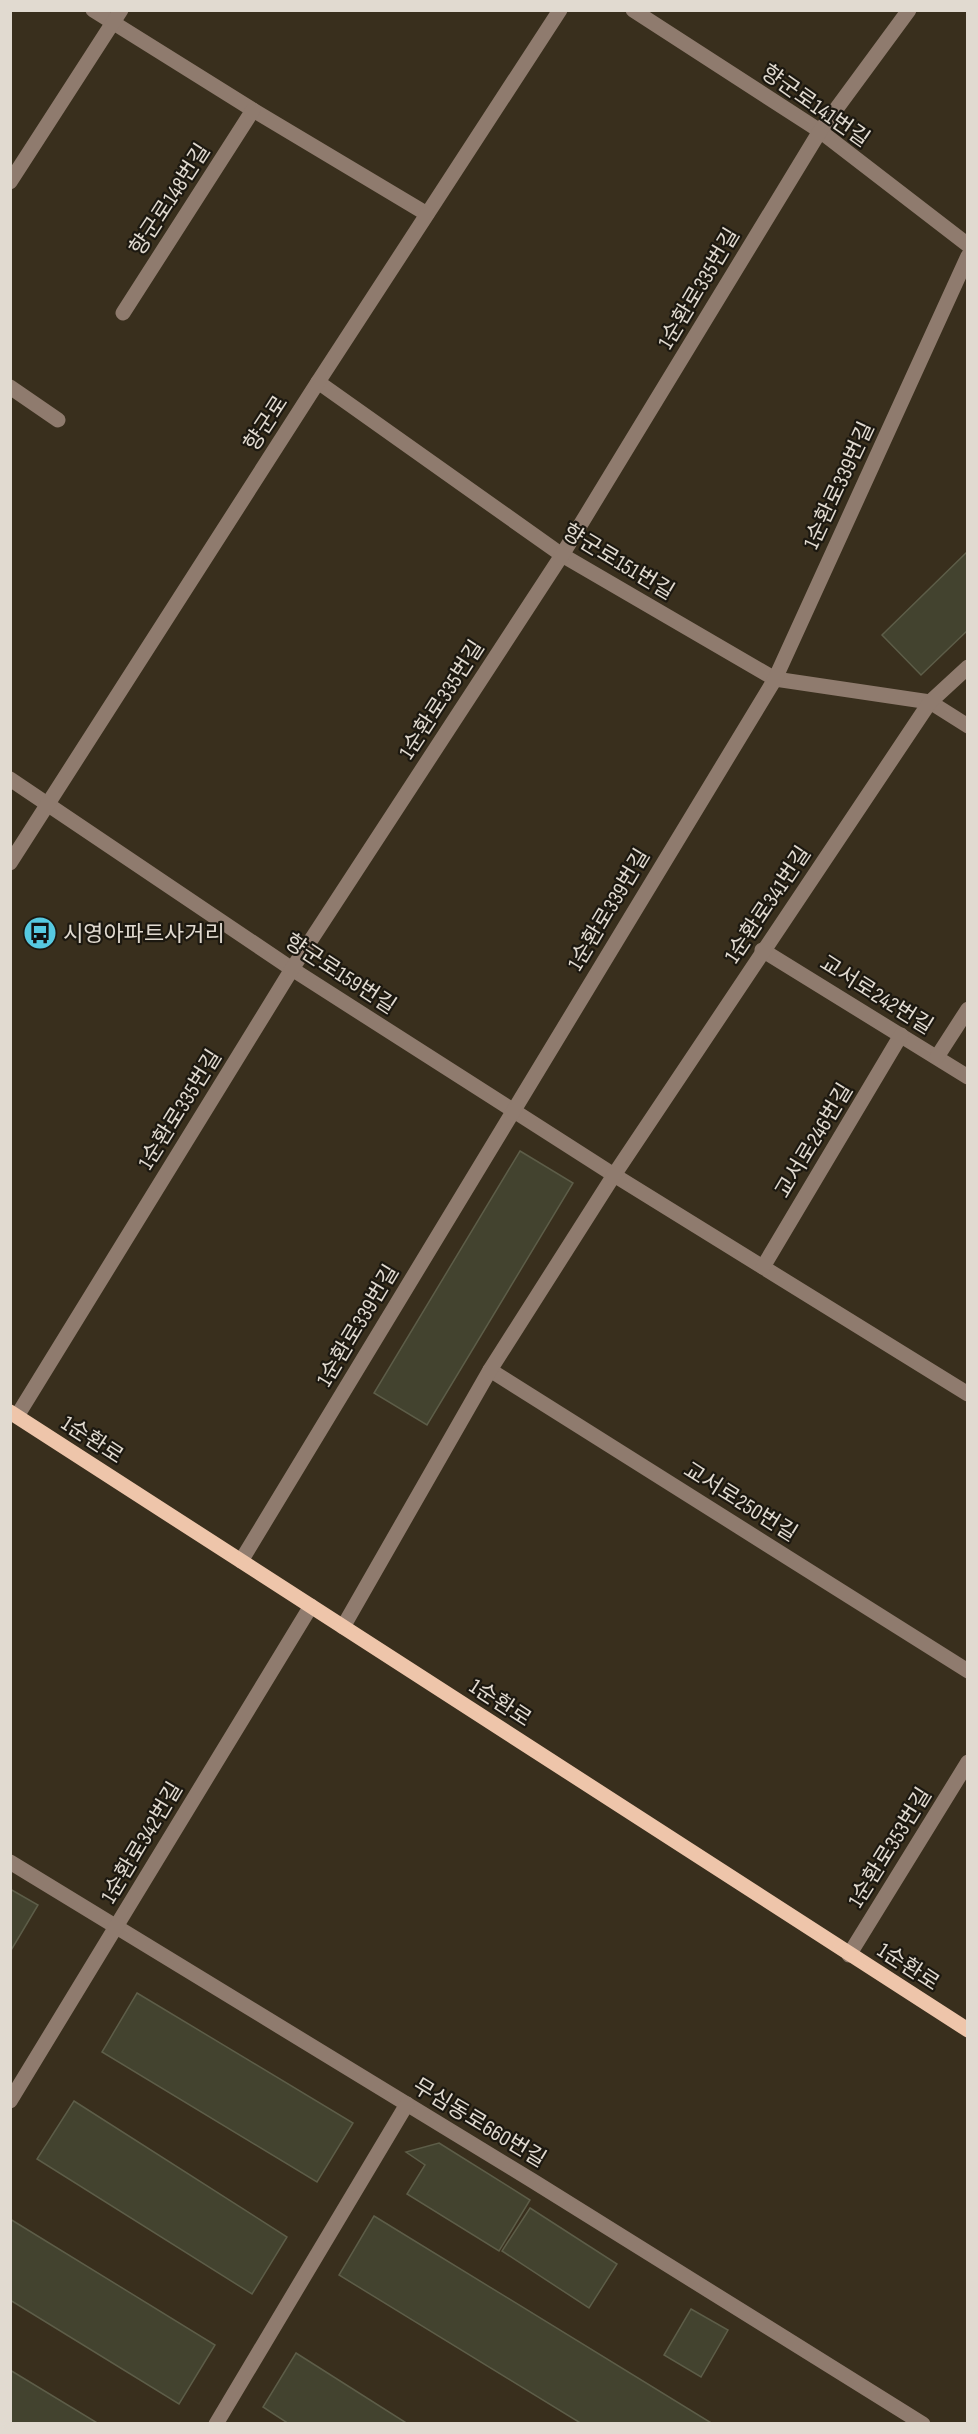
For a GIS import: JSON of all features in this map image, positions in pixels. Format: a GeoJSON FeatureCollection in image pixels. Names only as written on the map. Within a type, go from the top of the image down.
{"type":"FeatureCollection","features":[{"type":"Feature","properties":{"kind":"main road","name":"1순환로"},"geometry":{"type":"LineString","coordinates":[[14,1414],[968,2030]]}},
{"type":"Feature","properties":{"kind":"street"},"geometry":{"type":"LineString","coordinates":[[93,10],[117,17],[253,110],[427,214]]}},
{"type":"Feature","properties":{"kind":"street","name":"향군로"},"geometry":{"type":"LineString","coordinates":[[10,863],[560,10]]}},
{"type":"Feature","properties":{"kind":"street","name":"향군로141번길"},"geometry":{"type":"LineString","coordinates":[[633,10],[820,131],[968,244]]}},
{"type":"Feature","properties":{"kind":"street","name":"1순환로335번길"},"geometry":{"type":"LineString","coordinates":[[14,1414],[292,969],[562,555],[820,131],[909,10]]}},
{"type":"Feature","properties":{"kind":"street"},"geometry":{"type":"LineString","coordinates":[[10,182],[117,17]]}},
{"type":"Feature","properties":{"kind":"street","name":"향군로148번길"},"geometry":{"type":"LineString","coordinates":[[123,313],[253,110]]}},
{"type":"Feature","properties":{"kind":"street","name":"1순환로339번길"},"geometry":{"type":"LineString","coordinates":[[241,1561],[775,679],[968,256]]}},
{"type":"Feature","properties":{"kind":"street","name":"향군로151번길"},"geometry":{"type":"LineString","coordinates":[[318,382],[562,555],[775,679],[930,702]]}},
{"type":"Feature","properties":{"kind":"street"},"geometry":{"type":"LineString","coordinates":[[10,387],[58,420]]}},
{"type":"Feature","properties":{"kind":"street","name":"1순환로341번길"},"geometry":{"type":"LineString","coordinates":[[343,1626],[490,1370],[614,1175],[762,950],[930,702],[968,667]]}},
{"type":"Feature","properties":{"kind":"street"},"geometry":{"type":"LineString","coordinates":[[930,702],[968,726]]}},
{"type":"Feature","properties":{"kind":"street","name":"향군로159번길"},"geometry":{"type":"LineString","coordinates":[[10,779],[292,969],[614,1175]]}},
{"type":"Feature","properties":{"kind":"street","name":"교서로242번길"},"geometry":{"type":"LineString","coordinates":[[762,950],[968,1077]]}},
{"type":"Feature","properties":{"kind":"street"},"geometry":{"type":"LineString","coordinates":[[937,1057],[968,1009]]}},
{"type":"Feature","properties":{"kind":"street","name":"교서로246번길"},"geometry":{"type":"LineString","coordinates":[[763,1267],[901,1035]]}},
{"type":"Feature","properties":{"kind":"street"},"geometry":{"type":"LineString","coordinates":[[614,1175],[968,1394]]}},
{"type":"Feature","properties":{"kind":"street","name":"교서로250번길"},"geometry":{"type":"LineString","coordinates":[[490,1370],[968,1671]]}},
{"type":"Feature","properties":{"kind":"street","name":"1순환로342번길"},"geometry":{"type":"LineString","coordinates":[[10,2101],[311,1606]]}},
{"type":"Feature","properties":{"kind":"street","name":"1순환로353번길"},"geometry":{"type":"LineString","coordinates":[[849,1954],[968,1762]]}},
{"type":"Feature","properties":{"kind":"street","name":"무심동로660번길"},"geometry":{"type":"LineString","coordinates":[[10,1862],[924,2424]]}},
{"type":"Feature","properties":{"kind":"street"},"geometry":{"type":"LineString","coordinates":[[216,2424],[407,2104]]}},
{"type":"Feature","properties":{"kind":"building"},"geometry":{"type":"Polygon","coordinates":[[[968,551],[968,630],[921,675],[882,635],[968,551]]]}},
{"type":"Feature","properties":{"kind":"building"},"geometry":{"type":"Polygon","coordinates":[[[520,1151],[573,1183],[427,1425],[374,1393],[520,1151]]]}},
{"type":"Feature","properties":{"kind":"building"},"geometry":{"type":"Polygon","coordinates":[[[10,1889],[38,1905],[10,1952],[10,1889]]]}},
{"type":"Feature","properties":{"kind":"building"},"geometry":{"type":"Polygon","coordinates":[[[137,1993],[353,2123],[317,2182],[102,2052],[137,1993]]]}},
{"type":"Feature","properties":{"kind":"building"},"geometry":{"type":"Polygon","coordinates":[[[74,2101],[287,2237],[252,2294],[37,2159],[74,2101]]]}},
{"type":"Feature","properties":{"kind":"building"},"geometry":{"type":"Polygon","coordinates":[[[439,2143],[530,2200],[499,2251],[407,2194],[425,2165],[406,2152],[439,2143]]]}},
{"type":"Feature","properties":{"kind":"building"},"geometry":{"type":"Polygon","coordinates":[[[530,2208],[617,2264],[589,2308],[502,2251],[530,2208]]]}},
{"type":"Feature","properties":{"kind":"building"},"geometry":{"type":"Polygon","coordinates":[[[374,2216],[713,2424],[582,2424],[339,2275],[374,2216]]]}},
{"type":"Feature","properties":{"kind":"building"},"geometry":{"type":"Polygon","coordinates":[[[10,2219],[215,2345],[179,2404],[10,2300],[10,2219]]]}},
{"type":"Feature","properties":{"kind":"building"},"geometry":{"type":"Polygon","coordinates":[[[691,2309],[728,2330],[701,2377],[664,2355],[691,2309]]]}},
{"type":"Feature","properties":{"kind":"building"},"geometry":{"type":"Polygon","coordinates":[[[296,2353],[408,2424],[289,2424],[263,2407],[296,2353]]]}},
{"type":"Feature","properties":{"kind":"building"},"geometry":{"type":"Polygon","coordinates":[[[10,2370],[99,2424],[10,2424],[10,2370]]]}},
{"type":"Feature","properties":{"kind":"place","name":"시영아파트사거리"},"geometry":{"type":"Point","coordinates":[40,933]}}]}
